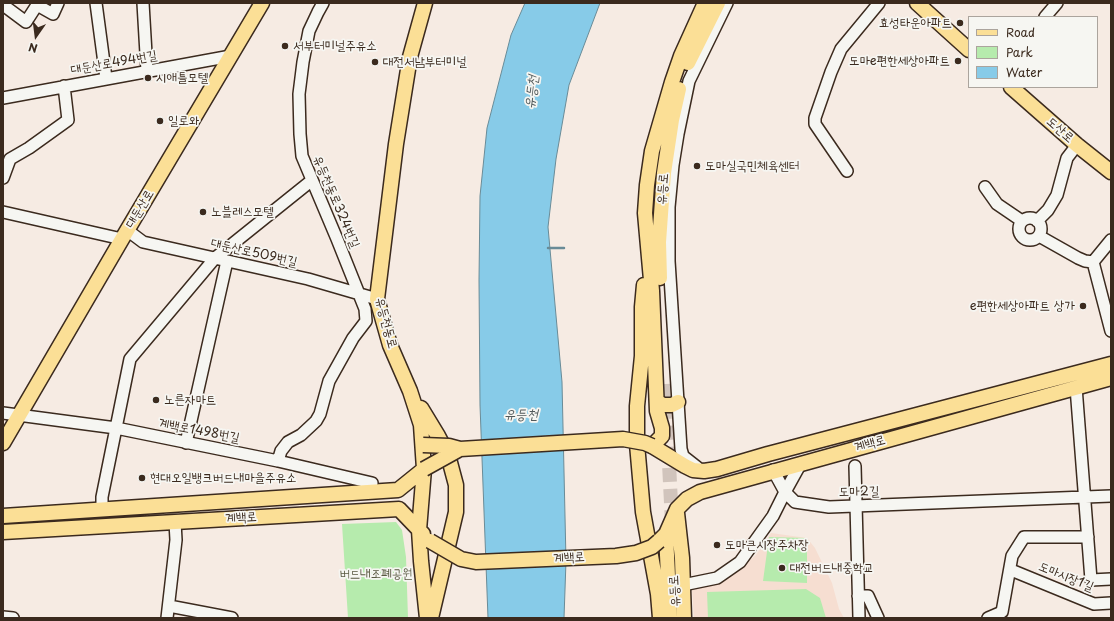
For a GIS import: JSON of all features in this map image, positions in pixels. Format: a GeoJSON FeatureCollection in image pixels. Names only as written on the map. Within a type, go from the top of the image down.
{"type":"FeatureCollection","features":[{"type":"Feature","properties":{"kind":"main road","name":"대둔산로"},"geometry":{"type":"LineString","coordinates":[[3,443],[18,415],[262,3]]}},
{"type":"Feature","properties":{"kind":"main road","name":"유등천동로"},"geometry":{"type":"LineString","coordinates":[[425,3],[410,58],[396,144],[377,299],[390,345],[410,391],[421,425],[424,469],[419,530],[420,561],[427,618]]}},
{"type":"Feature","properties":{"kind":"main road","name":"유등로"},"geometry":{"type":"LineString","coordinates":[[648,247],[645,213],[652,151],[681,56],[705,3]]}},
{"type":"Feature","properties":{"kind":"main road","name":"유등로"},"geometry":{"type":"LineString","coordinates":[[665,384],[659,262],[664,173],[672,120],[684,75],[695,58],[718,3]]}},
{"type":"Feature","properties":{"kind":"main road"},"geometry":{"type":"LineString","coordinates":[[917,3],[968,49]]}},
{"type":"Feature","properties":{"kind":"main road","name":"도산로"},"geometry":{"type":"LineString","coordinates":[[1012,88],[1077,145],[1111,172]]}},
{"type":"Feature","properties":{"kind":"main road"},"geometry":{"type":"LineString","coordinates":[[648,247],[652,291],[657,411],[662,428],[662,436],[652,446]]}},
{"type":"Feature","properties":{"kind":"main road"},"geometry":{"type":"LineString","coordinates":[[648,247],[642,307],[642,356],[637,406],[637,444],[643,512],[658,594],[660,618]]}},
{"type":"Feature","properties":{"kind":"main road","name":"계백로"},"geometry":{"type":"LineString","coordinates":[[3,516],[398,490],[424,469],[460,449],[623,439],[652,446],[693,470],[704,471],[1111,364]]}},
{"type":"Feature","properties":{"kind":"main road","name":"계백로"},"geometry":{"type":"LineString","coordinates":[[3,532],[399,509],[430,541],[461,559],[476,562],[616,556],[636,553],[652,547],[666,548],[677,509],[687,499],[700,492],[774,470],[1111,378]]}},
{"type":"Feature","properties":{"kind":"main road"},"geometry":{"type":"LineString","coordinates":[[410,391],[448,455],[456,485],[456,512],[432,618]]}},
{"type":"Feature","properties":{"kind":"main road"},"geometry":{"type":"LineString","coordinates":[[657,401],[663,405],[672,405],[678,402]]}},
{"type":"Feature","properties":{"kind":"main road"},"geometry":{"type":"LineString","coordinates":[[423,445],[449,446],[460,449]]}},
{"type":"Feature","properties":{"kind":"main road"},"geometry":{"type":"LineString","coordinates":[[677,509],[681,551],[684,618]]}},
{"type":"Feature","properties":{"kind":"main road","name":"유등로"},"geometry":{"type":"LineString","coordinates":[[666,548],[677,618]]}},
{"type":"Feature","properties":{"kind":"main road"},"geometry":{"type":"LineString","coordinates":[[670,618],[666,548],[681,551]]}},
{"type":"Feature","properties":{"kind":"street"},"geometry":{"type":"LineString","coordinates":[[3,5],[26,22],[37,5],[53,14],[58,3]]}},
{"type":"Feature","properties":{"kind":"street"},"geometry":{"type":"LineString","coordinates":[[96,3],[106,78]]}},
{"type":"Feature","properties":{"kind":"street"},"geometry":{"type":"LineString","coordinates":[[143,3],[147,71]]}},
{"type":"Feature","properties":{"kind":"street","name":"유등천동로324번길"},"geometry":{"type":"LineString","coordinates":[[278,461],[281,451],[288,442],[301,435],[316,422],[320,414],[329,381],[353,338],[366,321],[365,310],[302,156],[299,94],[303,62],[309,31],[323,3]]}},
{"type":"Feature","properties":{"kind":"street"},"geometry":{"type":"LineString","coordinates":[[704,471],[690,463],[684,456],[681,449],[669,262],[669,207],[678,134],[695,58],[727,3]]}},
{"type":"Feature","properties":{"kind":"street"},"geometry":{"type":"LineString","coordinates":[[847,171],[815,124],[815,118],[831,72],[842,49],[879,3]]}},
{"type":"Feature","properties":{"kind":"street"},"geometry":{"type":"LineString","coordinates":[[1046,16],[1057,3]]}},
{"type":"Feature","properties":{"kind":"street","name":"대둔산로494번길"},"geometry":{"type":"LineString","coordinates":[[3,98],[231,56]]}},
{"type":"Feature","properties":{"kind":"street"},"geometry":{"type":"LineString","coordinates":[[3,178],[10,159],[29,148],[68,120],[64,86]]}},
{"type":"Feature","properties":{"kind":"street"},"geometry":{"type":"LineString","coordinates":[[1037,221],[1048,210],[1057,195],[1067,158],[1077,145]]}},
{"type":"Feature","properties":{"kind":"street"},"geometry":{"type":"LineString","coordinates":[[102,509],[102,497],[130,359],[215,258],[312,181]]}},
{"type":"Feature","properties":{"kind":"street"},"geometry":{"type":"LineString","coordinates":[[984,186],[997,204],[1022,221]]}},
{"type":"Feature","properties":{"kind":"street"},"geometry":{"type":"LineString","coordinates":[[3,212],[124,235]]}},
{"type":"Feature","properties":{"kind":"street"},"geometry":{"type":"LineString","coordinates":[[1029,218],[1037,221],[1041,229],[1039,236],[1029,240],[1023,237],[1019,231],[1022,221],[1029,218]]}},
{"type":"Feature","properties":{"kind":"street","name":"대둔산로509번길"},"geometry":{"type":"LineString","coordinates":[[124,235],[143,242],[308,279],[377,299]]}},
{"type":"Feature","properties":{"kind":"street"},"geometry":{"type":"LineString","coordinates":[[1039,236],[1084,261],[1093,262]]}},
{"type":"Feature","properties":{"kind":"street"},"geometry":{"type":"LineString","coordinates":[[1093,262],[1111,240]]}},
{"type":"Feature","properties":{"kind":"street"},"geometry":{"type":"LineString","coordinates":[[186,443],[227,261]]}},
{"type":"Feature","properties":{"kind":"street"},"geometry":{"type":"LineString","coordinates":[[1093,262],[1111,331]]}},
{"type":"Feature","properties":{"kind":"street"},"geometry":{"type":"LineString","coordinates":[[1076,387],[1091,580],[1111,580]]}},
{"type":"Feature","properties":{"kind":"street"},"geometry":{"type":"LineString","coordinates":[[3,413],[18,415]]}},
{"type":"Feature","properties":{"kind":"street","name":"계백로1498번길"},"geometry":{"type":"LineString","coordinates":[[18,415],[116,428],[278,461],[372,484]]}},
{"type":"Feature","properties":{"kind":"street"},"geometry":{"type":"LineString","coordinates":[[683,585],[717,578],[740,562],[773,516],[801,463]]}},
{"type":"Feature","properties":{"kind":"street"},"geometry":{"type":"LineString","coordinates":[[855,466],[859,618]]}},
{"type":"Feature","properties":{"kind":"street"},"geometry":{"type":"LineString","coordinates":[[774,470],[785,492]]}},
{"type":"Feature","properties":{"kind":"street","name":"도마2길"},"geometry":{"type":"LineString","coordinates":[[785,492],[795,502],[829,507],[1111,496]]}},
{"type":"Feature","properties":{"kind":"street"},"geometry":{"type":"LineString","coordinates":[[167,618],[176,540],[175,522]]}},
{"type":"Feature","properties":{"kind":"street"},"geometry":{"type":"LineString","coordinates":[[988,618],[1002,612],[1011,570],[1012,556],[1024,537],[1088,537]]}},
{"type":"Feature","properties":{"kind":"street","name":"도마시장1길"},"geometry":{"type":"LineString","coordinates":[[1011,570],[1094,604],[1111,603]]}},
{"type":"Feature","properties":{"kind":"street"},"geometry":{"type":"LineString","coordinates":[[858,596],[868,596],[878,618]]}},
{"type":"Feature","properties":{"kind":"street"},"geometry":{"type":"LineString","coordinates":[[169,606],[232,618]]}},
{"type":"Feature","properties":{"kind":"street"},"geometry":{"type":"LineString","coordinates":[[3,617],[13,618]]}},
{"type":"Feature","properties":{"kind":"shaded area","name":"대전버드내중학교"},"geometry":{"type":"Polygon","coordinates":[[[771,533],[807,538],[815,548],[832,583],[839,609],[844,618],[694,618],[692,590],[724,581],[756,555],[771,533]]]}},
{"type":"Feature","properties":{"kind":"green space","name":"버드내조폐공원"},"geometry":{"type":"Polygon","coordinates":[[[396,522],[402,530],[406,557],[408,618],[348,618],[342,524],[396,522]]]}},
{"type":"Feature","properties":{"kind":"green space"},"geometry":{"type":"Polygon","coordinates":[[[769,537],[807,538],[807,583],[763,581],[769,537]]]}},
{"type":"Feature","properties":{"kind":"green space"},"geometry":{"type":"Polygon","coordinates":[[[806,589],[820,598],[826,618],[708,618],[707,592],[806,589]]]}},
{"type":"Feature","properties":{"kind":"water","name":"유등천"},"geometry":{"type":"Polygon","coordinates":[[[525,3],[600,3],[569,85],[556,159],[548,227],[562,382],[566,561],[564,618],[488,618],[480,405],[480,196],[487,128],[511,35],[525,3]]]}},
{"type":"Feature","properties":{"kind":"waterway"},"geometry":{"type":"LineString","coordinates":[[548,248],[564,248]]}},
{"type":"Feature","properties":{"kind":"tunnel"},"geometry":{"type":"LineString","coordinates":[[665,384],[672,523]]}},
{"type":"Feature","properties":{"kind":"place","name":"효성타운아파트"},"geometry":{"type":"Point","coordinates":[960,23]}},
{"type":"Feature","properties":{"kind":"place","name":"서부터미널주유소"},"geometry":{"type":"Point","coordinates":[285,46]}},
{"type":"Feature","properties":{"kind":"place","name":"도마e편한세상아파트"},"geometry":{"type":"Point","coordinates":[958,61]}},
{"type":"Feature","properties":{"kind":"place","name":"대전서남부터미널"},"geometry":{"type":"Point","coordinates":[375,62]}},
{"type":"Feature","properties":{"kind":"place","name":"시애틀모텔"},"geometry":{"type":"Point","coordinates":[148,78]}},
{"type":"Feature","properties":{"kind":"place","name":"일로와"},"geometry":{"type":"Point","coordinates":[160,121]}},
{"type":"Feature","properties":{"kind":"place","name":"도마실국민체육센터"},"geometry":{"type":"Point","coordinates":[697,166]}},
{"type":"Feature","properties":{"kind":"place","name":"노블레스모텔"},"geometry":{"type":"Point","coordinates":[203,212]}},
{"type":"Feature","properties":{"kind":"place","name":"e편한세상아파트 상가"},"geometry":{"type":"Point","coordinates":[1083,306]}},
{"type":"Feature","properties":{"kind":"place","name":"노른자마트"},"geometry":{"type":"Point","coordinates":[156,400]}},
{"type":"Feature","properties":{"kind":"place","name":"현대오일뱅크버드내마을주유소"},"geometry":{"type":"Point","coordinates":[142,478]}},
{"type":"Feature","properties":{"kind":"place","name":"도마큰시장주차장"},"geometry":{"type":"Point","coordinates":[717,545]}},
{"type":"Feature","properties":{"kind":"place","name":"대전버드내중학교"},"geometry":{"type":"Point","coordinates":[782,568]}}]}
